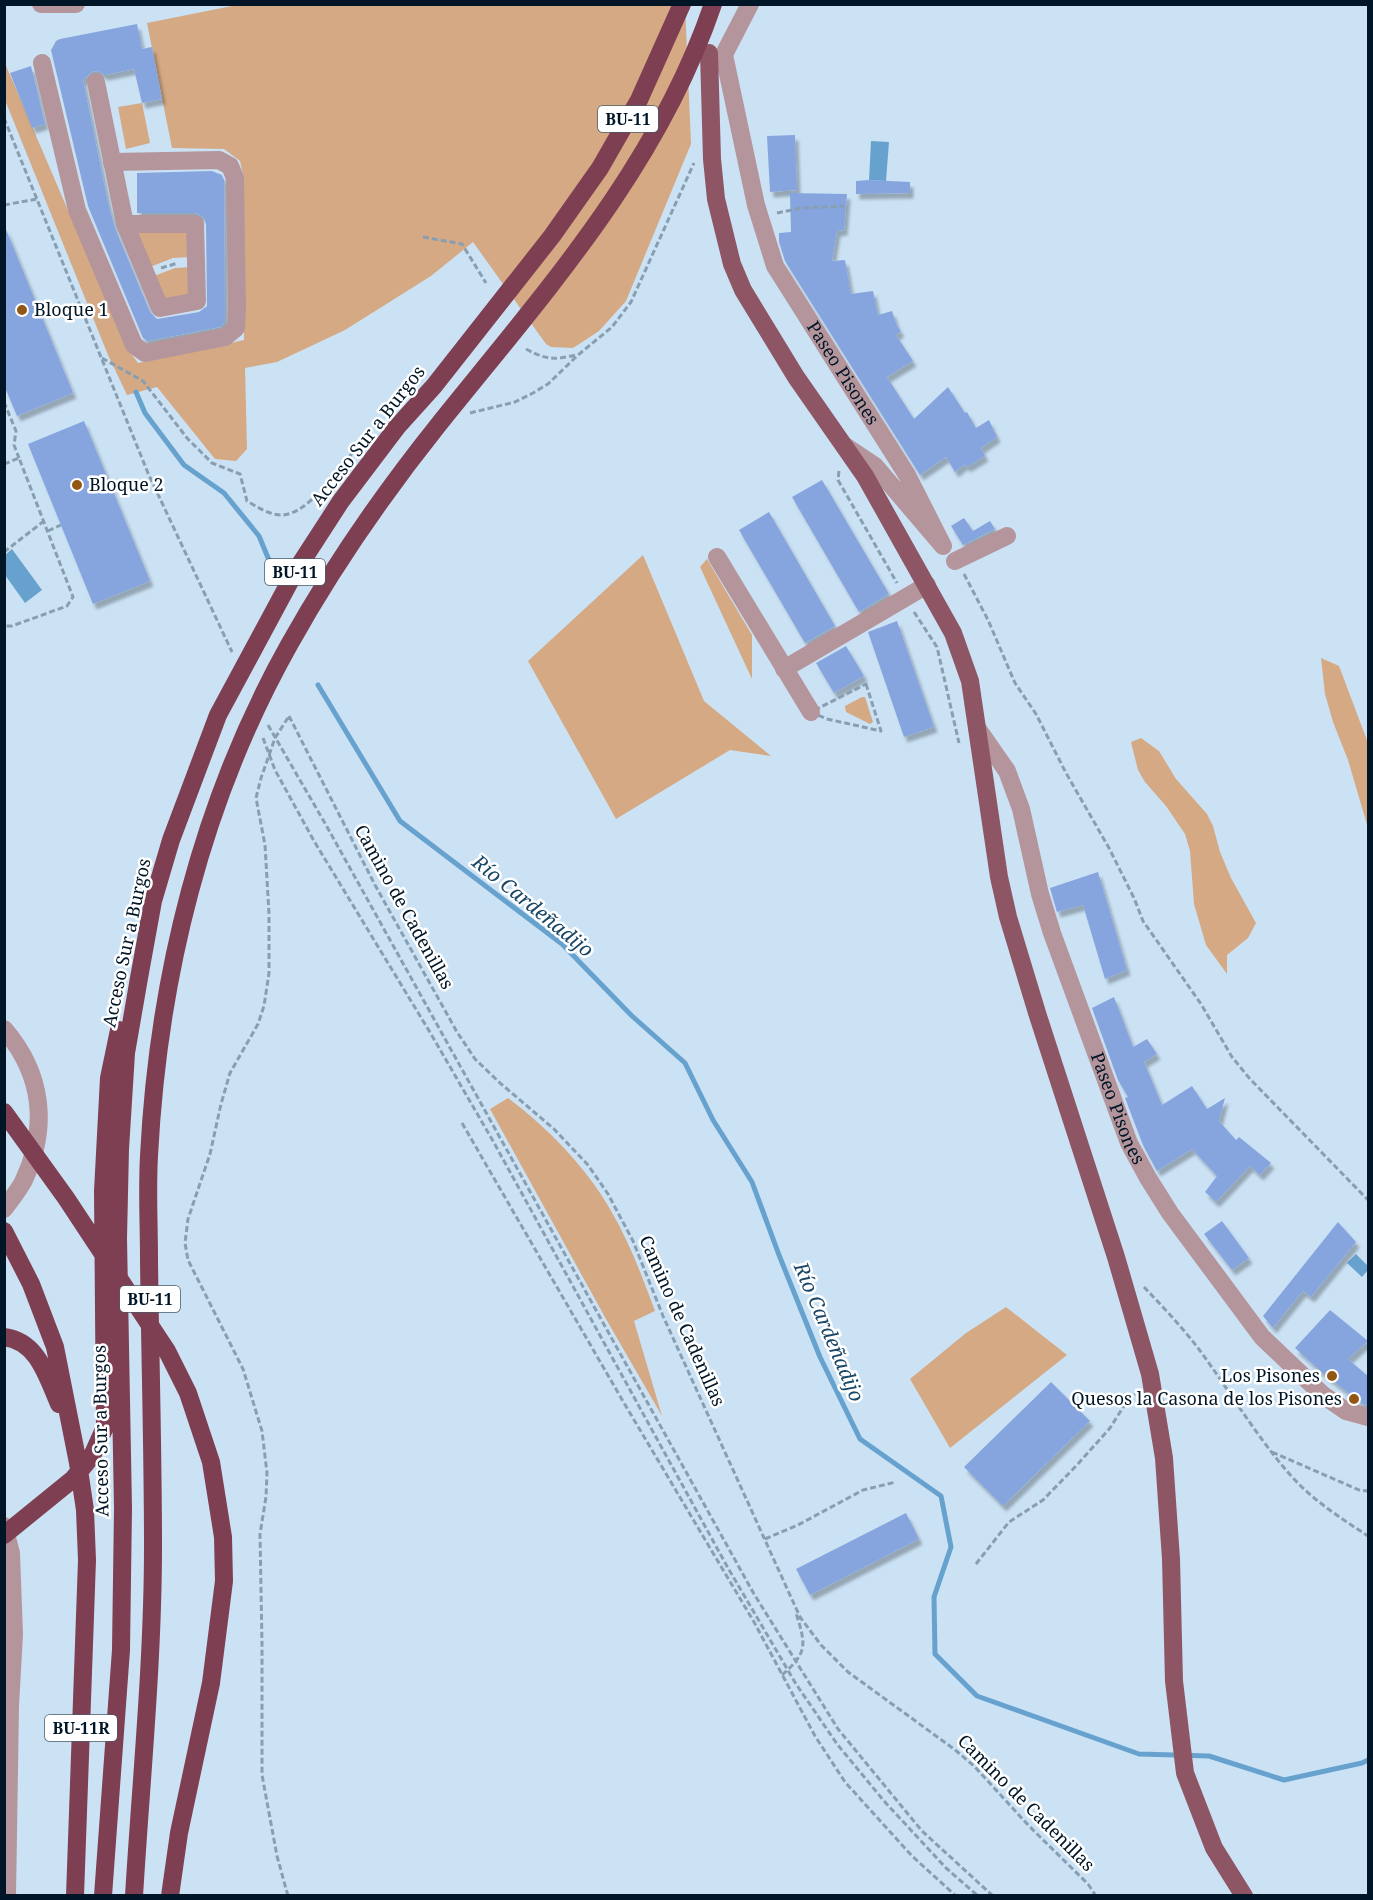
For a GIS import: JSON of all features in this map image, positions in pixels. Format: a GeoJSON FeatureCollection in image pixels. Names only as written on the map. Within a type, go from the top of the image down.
{"type":"FeatureCollection","features":[{"type":"Feature","properties":{"kind":"highway","name":"Acceso Sur a Burgos"},"geometry":{"type":"LineString","coordinates":[[103,1896],[121,1650],[123,1508],[118,1238],[120,1149],[126,1053],[135,978],[153,901],[171,840],[218,715],[295,572],[341,501],[397,427],[434,386],[560,225],[600,168],[639,100],[682,4]]}},
{"type":"Feature","properties":{"kind":"highway","name":"BU-11"},"geometry":{"type":"LineString","coordinates":[[135,1896],[153,1551],[148,1157],[167,984],[183,917],[213,813],[241,742],[288,647],[354,537],[379,502],[574,257],[628,179],[663,121],[691,62],[713,4]]}},
{"type":"Feature","properties":{"kind":"highway"},"geometry":{"type":"LineString","coordinates":[[5,1531],[72,1479],[92,1456],[105,1427],[103,1191],[105,1128],[109,1078],[117,1038],[135,978]]}},
{"type":"Feature","properties":{"kind":"highway"},"geometry":{"type":"LineString","coordinates":[[4,1112],[66,1198],[167,1351],[188,1393],[211,1462],[223,1536],[224,1581],[211,1683],[179,1833],[170,1896]]}},
{"type":"Feature","properties":{"kind":"highway"},"geometry":{"type":"LineString","coordinates":[[9,1239],[31,1284],[55,1347],[70,1427]]}},
{"type":"Feature","properties":{"kind":"highway"},"geometry":{"type":"LineString","coordinates":[[4,1337],[15,1338],[24,1343],[37,1357],[70,1427]]}},
{"type":"Feature","properties":{"kind":"highway","name":"BU-11R"},"geometry":{"type":"LineString","coordinates":[[70,1427],[86,1510],[87,1560],[75,1896]]}},
{"type":"Feature","properties":{"kind":"main road","name":"Paseo Pisones"},"geometry":{"type":"LineString","coordinates":[[717,54],[710,80],[712,159],[716,199],[732,264],[755,312],[865,476],[959,646],[970,681],[999,877],[1008,917],[1041,1027],[1116,1257],[1151,1383],[1164,1458],[1171,1559],[1174,1681],[1185,1773],[1214,1848],[1244,1896]]}},
{"type":"Feature","properties":{"kind":"street"},"geometry":{"type":"LineString","coordinates":[[41,4],[76,4]]}},
{"type":"Feature","properties":{"kind":"street"},"geometry":{"type":"LineString","coordinates":[[717,54],[750,4]]}},
{"type":"Feature","properties":{"kind":"street","name":"Paseo Pisones"},"geometry":{"type":"LineString","coordinates":[[717,54],[760,220],[775,266],[907,475],[943,546]]}},
{"type":"Feature","properties":{"kind":"street"},"geometry":{"type":"LineString","coordinates":[[42,63],[76,210],[134,345],[145,354],[225,337],[236,328],[237,308],[235,178],[230,166],[219,160],[112,162]]}},
{"type":"Feature","properties":{"kind":"street"},"geometry":{"type":"LineString","coordinates":[[96,82],[125,224],[160,308],[197,301],[195,224],[125,224]]}},
{"type":"Feature","properties":{"kind":"street","name":"Paseo Pisones"},"geometry":{"type":"LineString","coordinates":[[843,445],[874,466],[943,546]]}},
{"type":"Feature","properties":{"kind":"street"},"geometry":{"type":"LineString","coordinates":[[943,546],[957,565],[1007,536]]}},
{"type":"Feature","properties":{"kind":"street"},"geometry":{"type":"LineString","coordinates":[[717,557],[811,712]]}},
{"type":"Feature","properties":{"kind":"street"},"geometry":{"type":"LineString","coordinates":[[784,669],[927,585]]}},
{"type":"Feature","properties":{"kind":"street","name":"Paseo Pisones"},"geometry":{"type":"LineString","coordinates":[[977,728],[1006,771],[1021,808],[1040,894],[1052,933],[1129,1143],[1148,1178],[1170,1213],[1262,1337],[1323,1395],[1346,1411],[1368,1417]]}},
{"type":"Feature","properties":{"kind":"street"},"geometry":{"type":"LineString","coordinates":[[4,1029],[26,1059],[34,1082],[40,1130],[33,1159],[22,1184],[4,1209]]}},
{"type":"Feature","properties":{"kind":"street"},"geometry":{"type":"LineString","coordinates":[[5,1531],[11,1553],[14,1634],[9,1706],[7,1896]]}},
{"type":"Feature","properties":{"kind":"street"},"geometry":{"type":"LineString","coordinates":[[4,1674],[9,1706]]}},
{"type":"Feature","properties":{"kind":"path"},"geometry":{"type":"LineString","coordinates":[[4,118],[148,473],[233,655]]}},
{"type":"Feature","properties":{"kind":"path"},"geometry":{"type":"LineString","coordinates":[[464,414],[515,402],[533,393],[548,384],[612,327],[630,302],[699,153]]}},
{"type":"Feature","properties":{"kind":"path"},"geometry":{"type":"LineString","coordinates":[[4,205],[37,199]]}},
{"type":"Feature","properties":{"kind":"path"},"geometry":{"type":"LineString","coordinates":[[760,220],[802,208],[844,207]]}},
{"type":"Feature","properties":{"kind":"path"},"geometry":{"type":"LineString","coordinates":[[423,237],[462,244],[486,283]]}},
{"type":"Feature","properties":{"kind":"path"},"geometry":{"type":"LineString","coordinates":[[146,274],[174,263],[196,262]]}},
{"type":"Feature","properties":{"kind":"path"},"geometry":{"type":"LineString","coordinates":[[526,349],[541,358],[557,359],[578,355]]}},
{"type":"Feature","properties":{"kind":"path"},"geometry":{"type":"LineString","coordinates":[[101,357],[143,381],[187,438],[212,463],[240,474],[247,501],[261,509],[282,515],[303,508],[332,479],[356,448],[367,441]]}},
{"type":"Feature","properties":{"kind":"path"},"geometry":{"type":"LineString","coordinates":[[4,402],[16,431],[14,445],[73,597],[67,606],[12,626],[4,626]]}},
{"type":"Feature","properties":{"kind":"path"},"geometry":{"type":"LineString","coordinates":[[4,464],[19,458]]}},
{"type":"Feature","properties":{"kind":"path"},"geometry":{"type":"LineString","coordinates":[[4,552],[44,521]]}},
{"type":"Feature","properties":{"kind":"path"},"geometry":{"type":"LineString","coordinates":[[48,531],[61,525]]}},
{"type":"Feature","properties":{"kind":"path"},"geometry":{"type":"LineString","coordinates":[[957,565],[988,620],[1015,683],[1045,731],[1109,849],[1143,921],[1201,1004],[1232,1057],[1250,1079],[1368,1200]]}},
{"type":"Feature","properties":{"kind":"path"},"geometry":{"type":"LineString","coordinates":[[866,684],[881,731],[827,719],[811,712],[866,684]]}},
{"type":"Feature","properties":{"kind":"path","name":"Camino de Cadenillas"},"geometry":{"type":"LineString","coordinates":[[274,738],[289,716],[375,885],[475,1059],[554,1129],[588,1165],[608,1194],[633,1241],[663,1316],[800,1617],[821,1645],[848,1672],[961,1755],[1088,1884],[1096,1896]]}},
{"type":"Feature","properties":{"kind":"path"},"geometry":{"type":"LineString","coordinates":[[264,717],[748,1584],[796,1662],[838,1729],[922,1831],[993,1896]]}},
{"type":"Feature","properties":{"kind":"path"},"geometry":{"type":"LineString","coordinates":[[262,733],[268,755],[314,841],[493,1141],[728,1568],[788,1670],[837,1744],[884,1801],[939,1861],[978,1896]]}},
{"type":"Feature","properties":{"kind":"path"},"geometry":{"type":"LineString","coordinates":[[274,738],[256,798],[265,845],[269,914],[269,973],[264,1006],[258,1024],[230,1073],[201,1185],[188,1220],[184,1243],[188,1260],[243,1369],[262,1431],[267,1473],[260,1534],[262,1775],[276,1856],[288,1896]]}},
{"type":"Feature","properties":{"kind":"path"},"geometry":{"type":"LineString","coordinates":[[462,1123],[754,1622],[815,1736],[845,1782],[912,1856],[956,1896]]}},
{"type":"Feature","properties":{"kind":"path"},"geometry":{"type":"LineString","coordinates":[[1138,1280],[1198,1348],[1271,1451],[1293,1478],[1340,1518],[1368,1536]]}},
{"type":"Feature","properties":{"kind":"path"},"geometry":{"type":"LineString","coordinates":[[976,1564],[1009,1522],[1043,1500],[1110,1428],[1129,1398],[1151,1383]]}},
{"type":"Feature","properties":{"kind":"path"},"geometry":{"type":"LineString","coordinates":[[1271,1451],[1359,1490],[1368,1491]]}},
{"type":"Feature","properties":{"kind":"path"},"geometry":{"type":"LineString","coordinates":[[765,1539],[798,1525],[863,1490],[896,1482]]}},
{"type":"Feature","properties":{"kind":"path"},"geometry":{"type":"LineString","coordinates":[[782,1675],[802,1654],[802,1632],[793,1599]]}},
{"type":"Feature","properties":{"kind":"shaded area"},"geometry":{"type":"Polygon","coordinates":[[[242,4],[685,5],[691,144],[626,301],[599,331],[573,348],[551,347],[546,344],[473,242],[431,276],[345,330],[277,362],[245,368],[247,449],[236,461],[215,459],[157,387],[127,395],[108,355],[5,100],[4,61],[127,348],[138,363],[244,340],[244,179],[240,161],[224,149],[172,148],[147,23],[242,4]]]}},
{"type":"Feature","properties":{"kind":"shaded area"},"geometry":{"type":"Polygon","coordinates":[[[142,103],[150,143],[126,149],[118,107],[142,103]]]}},
{"type":"Feature","properties":{"kind":"shaded area"},"geometry":{"type":"Polygon","coordinates":[[[190,230],[190,257],[173,258],[150,267],[136,232],[190,230]]]}},
{"type":"Feature","properties":{"kind":"shaded area"},"geometry":{"type":"Polygon","coordinates":[[[191,267],[191,295],[164,301],[154,276],[175,268],[191,267]]]}},
{"type":"Feature","properties":{"kind":"shaded area"},"geometry":{"type":"Polygon","coordinates":[[[643,555],[704,701],[771,756],[730,750],[616,819],[528,661],[643,555]]]}},
{"type":"Feature","properties":{"kind":"shaded area"},"geometry":{"type":"Polygon","coordinates":[[[707,559],[752,635],[752,679],[700,567],[707,559]]]}},
{"type":"Feature","properties":{"kind":"shaded area"},"geometry":{"type":"Polygon","coordinates":[[[1321,658],[1339,666],[1368,743],[1368,828],[1325,694],[1321,658]]]}},
{"type":"Feature","properties":{"kind":"shaded area"},"geometry":{"type":"Polygon","coordinates":[[[865,697],[873,722],[870,724],[846,712],[845,706],[865,697]]]}},
{"type":"Feature","properties":{"kind":"shaded area"},"geometry":{"type":"Polygon","coordinates":[[[1141,738],[1159,751],[1176,779],[1207,814],[1231,878],[1256,923],[1248,938],[1227,955],[1227,974],[1206,945],[1194,904],[1190,851],[1185,834],[1138,770],[1131,742],[1141,738]]]}},
{"type":"Feature","properties":{"kind":"shaded area"},"geometry":{"type":"Polygon","coordinates":[[[508,1098],[551,1135],[577,1163],[600,1193],[623,1234],[655,1311],[634,1321],[662,1416],[490,1109],[508,1098]]]}},
{"type":"Feature","properties":{"kind":"shaded area"},"geometry":{"type":"Polygon","coordinates":[[[1006,1307],[1067,1355],[950,1448],[910,1379],[966,1333],[1006,1307]]]}},
{"type":"Feature","properties":{"kind":"water"},"geometry":{"type":"Polygon","coordinates":[[[871,141],[889,142],[886,181],[869,180],[871,141]]]}},
{"type":"Feature","properties":{"kind":"water"},"geometry":{"type":"Polygon","coordinates":[[[12,549],[42,590],[25,603],[5,575],[5,555],[12,549]]]}},
{"type":"Feature","properties":{"kind":"water"},"geometry":{"type":"Polygon","coordinates":[[[1356,1254],[1368,1266],[1368,1270],[1362,1277],[1347,1263],[1356,1254]]]}},
{"type":"Feature","properties":{"kind":"building"},"geometry":{"type":"Polygon","coordinates":[[[137,24],[142,49],[152,47],[162,99],[142,103],[134,69],[105,75],[93,71],[83,80],[115,228],[150,312],[157,319],[199,312],[207,306],[206,224],[204,218],[196,213],[137,213],[137,173],[212,171],[222,175],[224,180],[225,322],[220,327],[148,341],[143,338],[88,206],[51,50],[56,41],[60,39],[137,24]]]}},
{"type":"Feature","properties":{"kind":"building"},"geometry":{"type":"Polygon","coordinates":[[[31,66],[45,124],[32,128],[10,73],[31,66]]]}},
{"type":"Feature","properties":{"kind":"building"},"geometry":{"type":"Polygon","coordinates":[[[795,135],[797,190],[770,192],[767,136],[795,135]]]}},
{"type":"Feature","properties":{"kind":"building"},"geometry":{"type":"Polygon","coordinates":[[[856,181],[910,182],[910,193],[856,194],[856,181]]]}},
{"type":"Feature","properties":{"kind":"building"},"geometry":{"type":"Polygon","coordinates":[[[790,193],[847,194],[844,230],[837,231],[832,261],[845,260],[851,294],[873,291],[878,315],[892,311],[901,331],[896,335],[913,361],[887,377],[914,419],[948,387],[976,428],[989,420],[997,437],[981,448],[985,456],[967,467],[965,464],[955,472],[946,457],[920,475],[785,261],[779,242],[779,233],[791,232],[790,193]]]}},
{"type":"Feature","properties":{"kind":"building","name":"Bloque 1"},"geometry":{"type":"Polygon","coordinates":[[[5,227],[73,393],[17,416],[4,385],[5,227]]]}},
{"type":"Feature","properties":{"kind":"building","name":"Bloque 2"},"geometry":{"type":"Polygon","coordinates":[[[84,421],[150,581],[93,604],[28,444],[84,421]]]}},
{"type":"Feature","properties":{"kind":"building"},"geometry":{"type":"Polygon","coordinates":[[[822,480],[889,594],[859,612],[792,497],[822,480]]]}},
{"type":"Feature","properties":{"kind":"building"},"geometry":{"type":"Polygon","coordinates":[[[769,512],[835,626],[805,643],[739,530],[769,512]]]}},
{"type":"Feature","properties":{"kind":"building"},"geometry":{"type":"Polygon","coordinates":[[[964,518],[973,531],[990,521],[995,529],[963,545],[951,526],[964,518]]]}},
{"type":"Feature","properties":{"kind":"building"},"geometry":{"type":"Polygon","coordinates":[[[897,621],[934,727],[904,737],[868,632],[897,621]]]}},
{"type":"Feature","properties":{"kind":"building"},"geometry":{"type":"Polygon","coordinates":[[[846,646],[864,676],[834,693],[816,663],[846,646]]]}},
{"type":"Feature","properties":{"kind":"building"},"geometry":{"type":"Polygon","coordinates":[[[1098,872],[1127,970],[1105,979],[1083,905],[1057,912],[1050,888],[1098,872]]]}},
{"type":"Feature","properties":{"kind":"building"},"geometry":{"type":"Polygon","coordinates":[[[1114,997],[1133,1047],[1147,1039],[1157,1054],[1144,1062],[1162,1105],[1192,1086],[1207,1109],[1225,1098],[1219,1121],[1236,1140],[1239,1137],[1271,1163],[1260,1175],[1250,1166],[1216,1202],[1205,1192],[1217,1176],[1192,1149],[1157,1171],[1143,1145],[1125,1098],[1128,1097],[1118,1080],[1092,1008],[1114,997]]]}},
{"type":"Feature","properties":{"kind":"building"},"geometry":{"type":"Polygon","coordinates":[[[1222,1221],[1249,1258],[1232,1270],[1204,1234],[1222,1221]]]}},
{"type":"Feature","properties":{"kind":"building"},"geometry":{"type":"Polygon","coordinates":[[[1338,1222],[1356,1242],[1311,1297],[1303,1291],[1273,1328],[1263,1316],[1338,1222]]]}},
{"type":"Feature","properties":{"kind":"building"},"geometry":{"type":"Polygon","coordinates":[[[1330,1310],[1368,1341],[1348,1359],[1368,1376],[1368,1405],[1363,1404],[1325,1375],[1295,1348],[1330,1310]]]}},
{"type":"Feature","properties":{"kind":"building"},"geometry":{"type":"Polygon","coordinates":[[[1051,1382],[1090,1421],[1003,1506],[964,1467],[1051,1382]]]}},
{"type":"Feature","properties":{"kind":"building"},"geometry":{"type":"Polygon","coordinates":[[[906,1513],[919,1539],[810,1595],[796,1569],[906,1513]]]}},
{"type":"Feature","properties":{"kind":"waterway","name":"Río Cardeñadijo"},"geometry":{"type":"LineString","coordinates":[[136,392],[145,413],[184,465],[224,493],[259,536],[271,565]]}},
{"type":"Feature","properties":{"kind":"waterway","name":"Río Cardeñadijo"},"geometry":{"type":"LineString","coordinates":[[318,685],[400,821],[562,944],[632,1016],[685,1063],[713,1120],[752,1182],[820,1357],[860,1439],[941,1496],[951,1547],[934,1597],[935,1654],[977,1696],[1139,1754],[1209,1756],[1284,1780],[1368,1760]]}},
{"type":"Feature","properties":{"kind":"place","name":"Bloque 1"},"geometry":{"type":"Point","coordinates":[22,310]}},
{"type":"Feature","properties":{"kind":"place","name":"Bloque 2"},"geometry":{"type":"Point","coordinates":[77,485]}},
{"type":"Feature","properties":{"kind":"place","name":"Los Pisones"},"geometry":{"type":"Point","coordinates":[1332,1376]}},
{"type":"Feature","properties":{"kind":"place","name":"Quesos la Casona de los Pisones"},"geometry":{"type":"Point","coordinates":[1354,1399]}}]}
